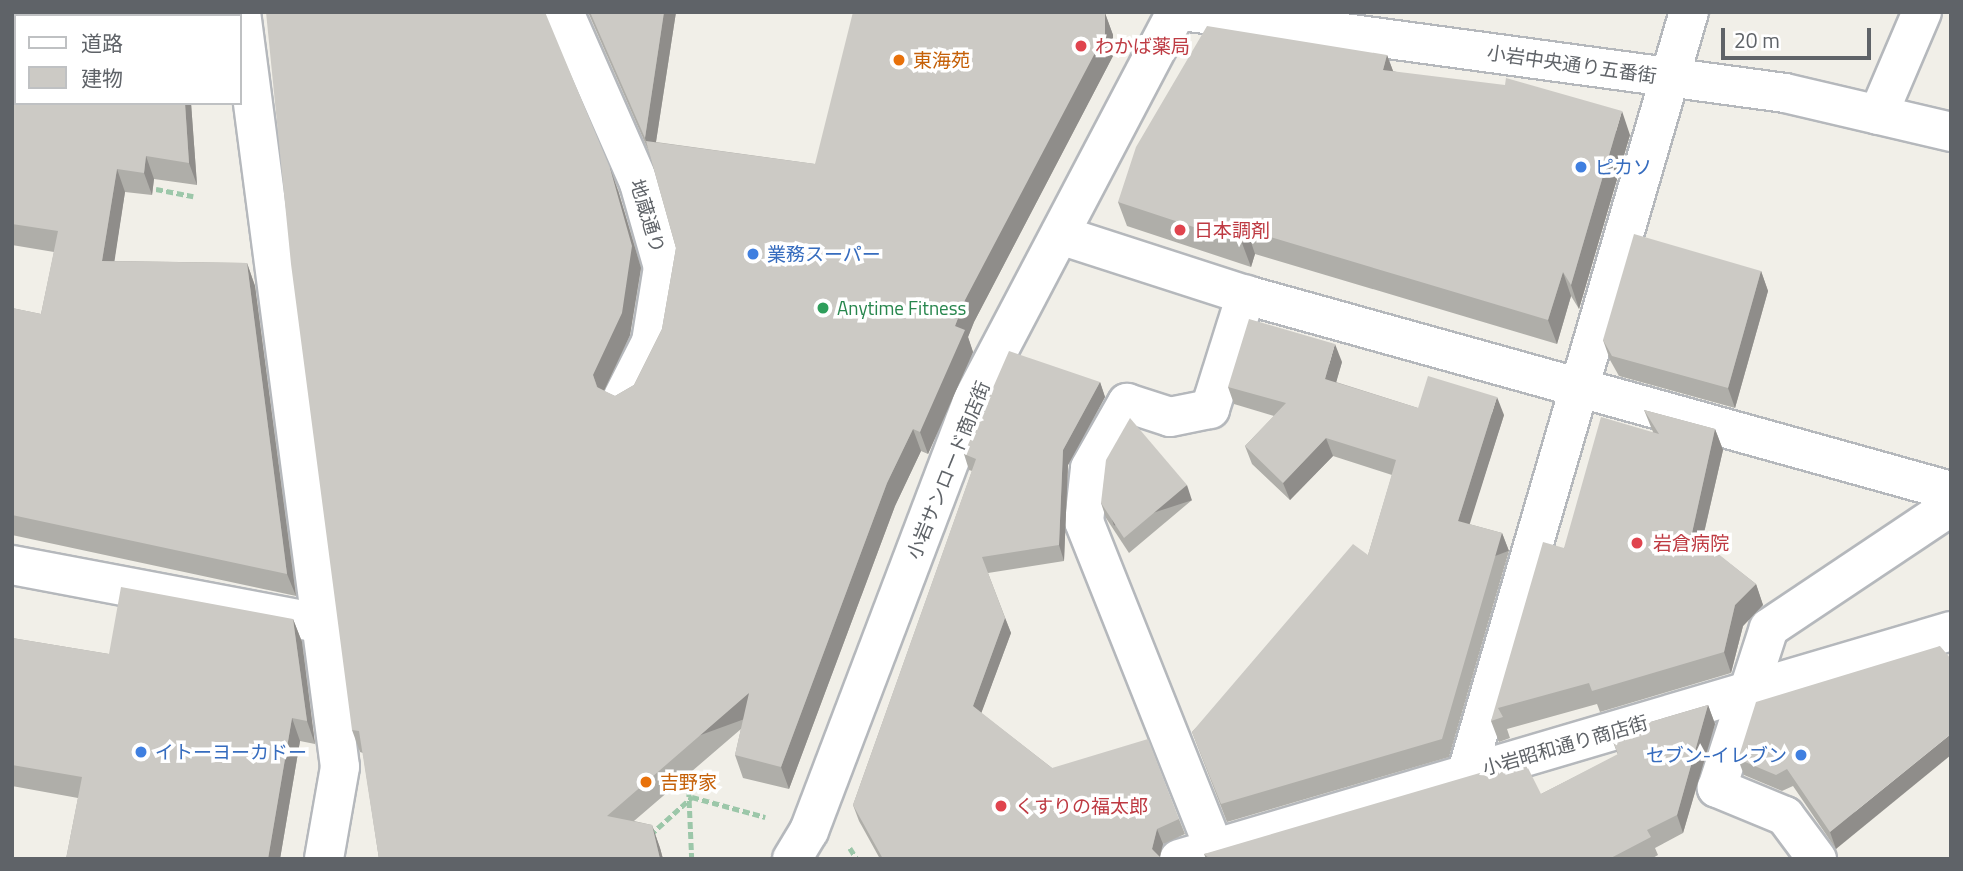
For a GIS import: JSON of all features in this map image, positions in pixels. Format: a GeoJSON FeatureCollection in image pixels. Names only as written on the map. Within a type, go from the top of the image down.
{"type":"FeatureCollection","features":[{"type":"Feature","properties":{"kind":"street","name":"地蔵通り"},"geometry":{"type":"LineString","coordinates":[[564,12],[639,183],[663,267],[651,342],[623,397]]}},
{"type":"Feature","properties":{"kind":"street","name":"小岩サンロード商店街"},"geometry":{"type":"LineString","coordinates":[[804,849],[972,401],[1176,12]]}},
{"type":"Feature","properties":{"kind":"street","name":"小岩中央通り五番街"},"geometry":{"type":"LineString","coordinates":[[1190,12],[1785,93],[1951,132]]}},
{"type":"Feature","properties":{"kind":"street"},"geometry":{"type":"LineString","coordinates":[[1467,772],[1575,386],[1689,12]]}},
{"type":"Feature","properties":{"kind":"street"},"geometry":{"type":"LineString","coordinates":[[1878,115],[1922,12]]}},
{"type":"Feature","properties":{"kind":"street"},"geometry":{"type":"LineString","coordinates":[[242,20],[340,767],[324,859]]}},
{"type":"Feature","properties":{"kind":"street"},"geometry":{"type":"LineString","coordinates":[[1060,235],[1246,295],[1951,491]]}},
{"type":"Feature","properties":{"kind":"street"},"geometry":{"type":"LineString","coordinates":[[1196,853],[1084,521],[1090,468],[1108,429],[1127,403],[1170,417],[1210,410],[1246,295]]}},
{"type":"Feature","properties":{"kind":"street"},"geometry":{"type":"LineString","coordinates":[[1817,859],[1785,816],[1717,788],[1769,628],[1951,506]]}},
{"type":"Feature","properties":{"kind":"street"},"geometry":{"type":"LineString","coordinates":[[12,565],[319,622]]}},
{"type":"Feature","properties":{"kind":"street","name":"小岩昭和通り商店街"},"geometry":{"type":"LineString","coordinates":[[1196,853],[1467,772],[1946,638]]}},
{"type":"Feature","properties":{"kind":"path"},"geometry":{"type":"LineString","coordinates":[[156,189],[193,197]]}},
{"type":"Feature","properties":{"kind":"path"},"geometry":{"type":"LineString","coordinates":[[687,756],[692,797],[692,859]]}},
{"type":"Feature","properties":{"kind":"path"},"geometry":{"type":"LineString","coordinates":[[692,797],[768,818]]}},
{"type":"Feature","properties":{"kind":"path"},"geometry":{"type":"LineString","coordinates":[[643,841],[692,797]]}},
{"type":"Feature","properties":{"kind":"building"},"geometry":{"type":"Polygon","coordinates":[[[14,12],[178,12],[14,14],[14,105],[185,105],[189,163],[146,156],[144,173],[117,169],[102,261],[247,263],[287,574],[12,515],[12,308],[41,314],[58,231],[12,224],[14,12]]]}},
{"type":"Feature","properties":{"kind":"building"},"geometry":{"type":"Polygon","coordinates":[[[266,12],[545,12],[610,168],[632,246],[622,313],[593,375],[597,387],[615,396],[634,385],[662,329],[676,248],[646,141],[815,164],[853,12],[1105,13],[1105,34],[965,300],[955,326],[965,330],[920,432],[913,429],[887,483],[781,767],[735,755],[749,693],[607,816],[652,825],[660,859],[379,859],[359,731],[352,730],[291,264],[266,12]]]}},
{"type":"Feature","properties":{"kind":"building"},"geometry":{"type":"Polygon","coordinates":[[[590,12],[664,12],[645,138],[590,12]]]}},
{"type":"Feature","properties":{"kind":"building"},"geometry":{"type":"Polygon","coordinates":[[[1207,26],[1387,55],[1383,70],[1505,85],[1506,78],[1622,111],[1571,285],[1563,272],[1548,320],[1247,230],[1242,243],[1118,202],[1136,147],[1207,26]]]}},
{"type":"Feature","properties":{"kind":"building"},"geometry":{"type":"Polygon","coordinates":[[[1634,234],[1761,271],[1728,388],[1612,356],[1603,340],[1634,234]]]}},
{"type":"Feature","properties":{"kind":"building"},"geometry":{"type":"Polygon","coordinates":[[[1249,319],[1335,344],[1325,379],[1418,408],[1428,376],[1497,397],[1458,521],[1502,533],[1442,739],[1221,804],[1192,732],[1353,544],[1368,555],[1396,460],[1326,438],[1283,483],[1245,446],[1286,403],[1228,387],[1249,319]]]}},
{"type":"Feature","properties":{"kind":"building"},"geometry":{"type":"Polygon","coordinates":[[[1009,351],[1100,382],[1063,450],[1059,545],[982,557],[1005,618],[973,706],[1052,768],[1148,739],[1179,819],[1157,829],[1152,849],[1162,859],[883,859],[853,805],[976,459],[964,454],[1009,351]]]}},
{"type":"Feature","properties":{"kind":"building"},"geometry":{"type":"Polygon","coordinates":[[[1644,410],[1715,429],[1692,533],[1756,584],[1735,605],[1724,652],[1592,691],[1589,683],[1498,708],[1503,717],[1491,721],[1543,542],[1564,548],[1601,417],[1659,434],[1644,410]]]}},
{"type":"Feature","properties":{"kind":"building"},"geometry":{"type":"Polygon","coordinates":[[[1130,418],[1187,485],[1124,538],[1101,503],[1106,460],[1130,418]]]}},
{"type":"Feature","properties":{"kind":"building","name":"イトーヨーカドー"},"geometry":{"type":"Polygon","coordinates":[[[121,587],[293,619],[307,721],[292,718],[268,859],[66,859],[82,777],[12,765],[12,638],[109,654],[121,587]]]}},
{"type":"Feature","properties":{"kind":"building"},"geometry":{"type":"Polygon","coordinates":[[[1940,646],[1951,659],[1951,734],[1830,832],[1787,769],[1776,775],[1738,759],[1756,702],[1940,646]]]}},
{"type":"Feature","properties":{"kind":"building"},"geometry":{"type":"Polygon","coordinates":[[[1708,705],[1677,815],[1647,830],[1651,837],[1609,859],[1210,859],[1204,854],[1524,760],[1541,794],[1618,754],[1610,734],[1708,705]]]}},
{"type":"Feature","properties":{"kind":"place","name":"わかば薬局"},"geometry":{"type":"Point","coordinates":[1081,46]}},
{"type":"Feature","properties":{"kind":"place","name":"東海苑"},"geometry":{"type":"Point","coordinates":[899,60]}},
{"type":"Feature","properties":{"kind":"place","name":"ピカソ"},"geometry":{"type":"Point","coordinates":[1581,167]}},
{"type":"Feature","properties":{"kind":"place","name":"日本調剤"},"geometry":{"type":"Point","coordinates":[1180,230]}},
{"type":"Feature","properties":{"kind":"place","name":"業務スーパー"},"geometry":{"type":"Point","coordinates":[753,254]}},
{"type":"Feature","properties":{"kind":"place","name":"Anytime Fitness"},"geometry":{"type":"Point","coordinates":[823,308]}},
{"type":"Feature","properties":{"kind":"place","name":"岩倉病院"},"geometry":{"type":"Point","coordinates":[1637,543]}},
{"type":"Feature","properties":{"kind":"place","name":"イトーヨーカドー"},"geometry":{"type":"Point","coordinates":[141,752]}},
{"type":"Feature","properties":{"kind":"place","name":"セブン-イレブン"},"geometry":{"type":"Point","coordinates":[1801,755]}},
{"type":"Feature","properties":{"kind":"place","name":"吉野家"},"geometry":{"type":"Point","coordinates":[646,782]}},
{"type":"Feature","properties":{"kind":"place","name":"くすりの福太郎"},"geometry":{"type":"Point","coordinates":[1001,806]}}]}
